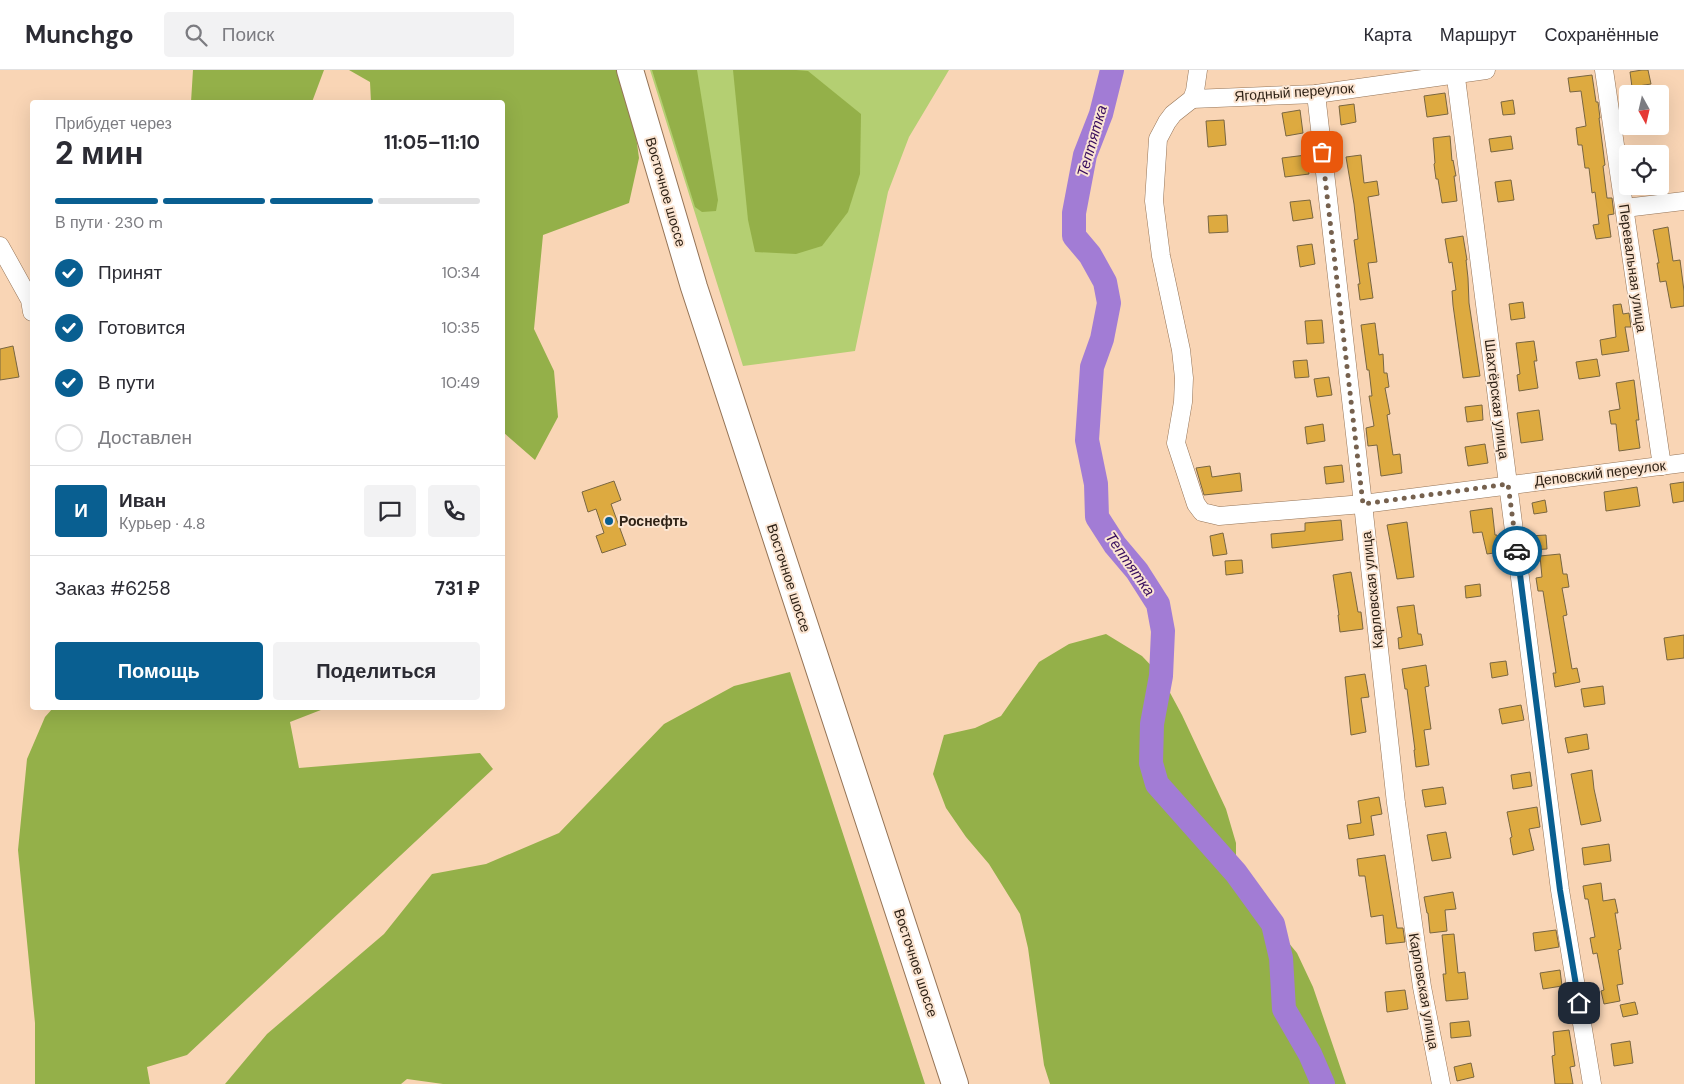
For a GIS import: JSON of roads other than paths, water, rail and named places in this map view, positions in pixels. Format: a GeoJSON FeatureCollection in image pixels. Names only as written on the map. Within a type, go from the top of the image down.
{"type":"FeatureCollection","features":[{"type":"Feature","properties":{"kind":"highway","name":"Восточное шоссе"},"geometry":{"type":"LineString","coordinates":[[630,70],[697,296],[955,1084]]}},
{"type":"Feature","properties":{"kind":"street"},"geometry":{"type":"LineString","coordinates":[[1192,99],[1198,70]]}},
{"type":"Feature","properties":{"kind":"street","name":"Ягодный переулок"},"geometry":{"type":"LineString","coordinates":[[1192,99],[1316,94],[1455,72],[1486,70]]}},
{"type":"Feature","properties":{"kind":"street","name":"Перевальная улица"},"geometry":{"type":"LineString","coordinates":[[1604,70],[1662,466]]}},
{"type":"Feature","properties":{"kind":"street","name":"Шахтёрская улица"},"geometry":{"type":"LineString","coordinates":[[1455,72],[1560,890],[1592,1084]]}},
{"type":"Feature","properties":{"kind":"street","name":"Карловская улица"},"geometry":{"type":"LineString","coordinates":[[1316,94],[1396,803],[1422,987],[1441,1084]]}},
{"type":"Feature","properties":{"kind":"street","name":"Деповский переулок"},"geometry":{"type":"LineString","coordinates":[[1192,99],[1173,114],[1158,139],[1154,201],[1161,256],[1184,378],[1183,402],[1176,443],[1196,504],[1202,512],[1219,516],[1363,504],[1684,463]]}},
{"type":"Feature","properties":{"kind":"street"},"geometry":{"type":"LineString","coordinates":[[1625,208],[1684,201]]}},
{"type":"Feature","properties":{"kind":"street"},"geometry":{"type":"LineString","coordinates":[[0,246],[30,300]]}},
{"type":"Feature","properties":{"kind":"waterway","name":"Тептятка"},"geometry":{"type":"LineString","coordinates":[[1112,70],[1101,114],[1085,155],[1074,213],[1074,236],[1090,255],[1105,282],[1109,303],[1102,339],[1092,367],[1087,440],[1096,484],[1097,517],[1115,545],[1137,571],[1158,604],[1163,631],[1161,676],[1152,724],[1151,763],[1157,784],[1236,873],[1273,924],[1281,958],[1284,1009],[1310,1054],[1323,1084]]}},
{"type":"Feature","properties":{"kind":"place","name":"Роснефть"},"geometry":{"type":"Point","coordinates":[609,521]}}]}
